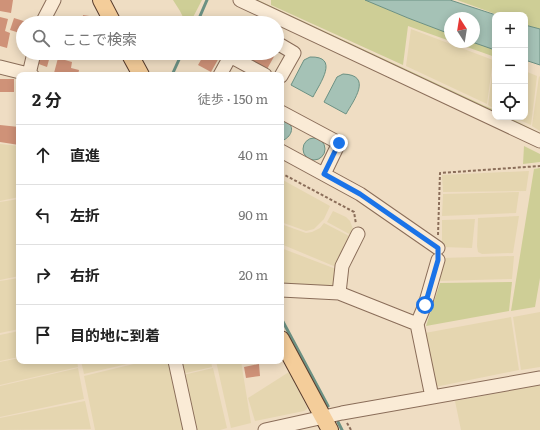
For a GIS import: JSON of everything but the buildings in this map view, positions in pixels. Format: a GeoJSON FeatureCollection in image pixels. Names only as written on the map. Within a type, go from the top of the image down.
{"type":"FeatureCollection","features":[{"type":"Feature","properties":{"kind":"main road"},"geometry":{"type":"LineString","coordinates":[[100,0],[109,16]]}},
{"type":"Feature","properties":{"kind":"main road"},"geometry":{"type":"LineString","coordinates":[[133,60],[139,72]]}},
{"type":"Feature","properties":{"kind":"main road"},"geometry":{"type":"LineString","coordinates":[[284,345],[326,424]]}},
{"type":"Feature","properties":{"kind":"street"},"geometry":{"type":"LineString","coordinates":[[46,16],[54,0]]}},
{"type":"Feature","properties":{"kind":"street"},"geometry":{"type":"LineString","coordinates":[[240,0],[274,16]]}},
{"type":"Feature","properties":{"kind":"street"},"geometry":{"type":"LineString","coordinates":[[284,21],[540,141]]}},
{"type":"Feature","properties":{"kind":"street"},"geometry":{"type":"LineString","coordinates":[[283,72],[294,53],[284,47]]}},
{"type":"Feature","properties":{"kind":"street"},"geometry":{"type":"LineString","coordinates":[[31,72],[33,60]]}},
{"type":"Feature","properties":{"kind":"street"},"geometry":{"type":"LineString","coordinates":[[222,72],[228,60]]}},
{"type":"Feature","properties":{"kind":"street"},"geometry":{"type":"LineString","coordinates":[[241,60],[260,72]]}},
{"type":"Feature","properties":{"kind":"street"},"geometry":{"type":"LineString","coordinates":[[0,67],[19,72]]}},
{"type":"Feature","properties":{"kind":"street"},"geometry":{"type":"LineString","coordinates":[[284,114],[339,143],[324,174]]}},
{"type":"Feature","properties":{"kind":"street"},"geometry":{"type":"LineString","coordinates":[[284,153],[360,194],[438,254],[425,305],[418,324],[432,397]]}},
{"type":"Feature","properties":{"kind":"street"},"geometry":{"type":"LineString","coordinates":[[339,293],[342,266],[358,234]]}},
{"type":"Feature","properties":{"kind":"street"},"geometry":{"type":"LineString","coordinates":[[284,290],[339,293],[418,324]]}},
{"type":"Feature","properties":{"kind":"street"},"geometry":{"type":"LineString","coordinates":[[176,364],[190,430]]}},
{"type":"Feature","properties":{"kind":"street"},"geometry":{"type":"LineString","coordinates":[[265,430],[326,424],[432,397],[540,378]]}},
{"type":"Feature","properties":{"kind":"path"},"geometry":{"type":"LineString","coordinates":[[438,254],[440,173],[540,166]]}},
{"type":"Feature","properties":{"kind":"path"},"geometry":{"type":"LineString","coordinates":[[284,175],[354,212],[358,234]]}},
{"type":"Feature","properties":{"kind":"shaded area"},"geometry":{"type":"Polygon","coordinates":[[[365,0],[450,0],[492,14],[492,49],[480,45],[480,12],[444,12],[444,32],[365,0]]]}},
{"type":"Feature","properties":{"kind":"shaded area"},"geometry":{"type":"Polygon","coordinates":[[[528,26],[540,29],[540,65],[528,61],[528,26]]]}},
{"type":"Feature","properties":{"kind":"shaded area"},"geometry":{"type":"Polygon","coordinates":[[[411,29],[444,41],[444,48],[461,48],[492,60],[487,104],[406,66],[411,29]]]}},
{"type":"Feature","properties":{"kind":"shaded area"},"geometry":{"type":"Polygon","coordinates":[[[310,57],[319,58],[324,61],[326,66],[323,78],[313,97],[291,85],[304,60],[310,57]]]}},
{"type":"Feature","properties":{"kind":"shaded area"},"geometry":{"type":"Polygon","coordinates":[[[528,72],[537,76],[531,125],[520,120],[528,120],[528,72]]]}},
{"type":"Feature","properties":{"kind":"shaded area"},"geometry":{"type":"Polygon","coordinates":[[[343,74],[352,75],[359,83],[359,89],[346,114],[324,102],[337,77],[343,74]]]}},
{"type":"Feature","properties":{"kind":"shaded area"},"geometry":{"type":"Polygon","coordinates":[[[492,75],[492,107],[488,105],[492,75]]]}},
{"type":"Feature","properties":{"kind":"shaded area"},"geometry":{"type":"Polygon","coordinates":[[[539,76],[540,77],[540,131],[532,126],[539,76]]]}},
{"type":"Feature","properties":{"kind":"shaded area"},"geometry":{"type":"Polygon","coordinates":[[[284,120],[288,122],[291,128],[287,138],[284,140],[284,120]]]}},
{"type":"Feature","properties":{"kind":"shaded area"},"geometry":{"type":"Polygon","coordinates":[[[314,138],[322,141],[325,149],[322,157],[314,160],[306,157],[303,149],[306,141],[314,138]]]}},
{"type":"Feature","properties":{"kind":"shaded area"},"geometry":{"type":"Polygon","coordinates":[[[0,144],[16,146],[16,198],[0,201],[0,144]]]}},
{"type":"Feature","properties":{"kind":"shaded area"},"geometry":{"type":"Polygon","coordinates":[[[529,171],[526,191],[443,192],[442,175],[529,171]]]}},
{"type":"Feature","properties":{"kind":"shaded area"},"geometry":{"type":"Polygon","coordinates":[[[284,181],[330,206],[324,219],[314,229],[306,231],[284,223],[284,181]]]}},
{"type":"Feature","properties":{"kind":"shaded area"},"geometry":{"type":"Polygon","coordinates":[[[519,192],[516,213],[442,216],[443,194],[519,192]]]}},
{"type":"Feature","properties":{"kind":"shaded area"},"geometry":{"type":"Polygon","coordinates":[[[16,199],[16,277],[0,280],[0,202],[16,199]]]}},
{"type":"Feature","properties":{"kind":"shaded area"},"geometry":{"type":"Polygon","coordinates":[[[333,211],[346,217],[350,221],[353,229],[351,235],[327,222],[333,211]]]}},
{"type":"Feature","properties":{"kind":"shaded area"},"geometry":{"type":"Polygon","coordinates":[[[519,216],[513,253],[482,254],[478,252],[478,218],[519,216]]]}},
{"type":"Feature","properties":{"kind":"shaded area"},"geometry":{"type":"Polygon","coordinates":[[[475,219],[472,248],[442,247],[442,220],[475,219]]]}},
{"type":"Feature","properties":{"kind":"shaded area"},"geometry":{"type":"Polygon","coordinates":[[[324,223],[351,237],[336,267],[284,245],[284,225],[306,233],[320,228],[324,223]]]}},
{"type":"Feature","properties":{"kind":"shaded area"},"geometry":{"type":"Polygon","coordinates":[[[284,249],[336,269],[333,286],[284,285],[284,249]]]}},
{"type":"Feature","properties":{"kind":"shaded area"},"geometry":{"type":"Polygon","coordinates":[[[514,256],[512,279],[438,281],[442,258],[514,256]]]}},
{"type":"Feature","properties":{"kind":"shaded area"},"geometry":{"type":"Polygon","coordinates":[[[16,278],[16,330],[0,333],[0,281],[16,278]]]}},
{"type":"Feature","properties":{"kind":"shaded area"},"geometry":{"type":"Polygon","coordinates":[[[540,312],[540,367],[521,370],[513,317],[540,312]]]}},
{"type":"Feature","properties":{"kind":"shaded area"},"geometry":{"type":"Polygon","coordinates":[[[511,317],[519,370],[435,387],[425,333],[511,317]]]}},
{"type":"Feature","properties":{"kind":"shaded area"},"geometry":{"type":"Polygon","coordinates":[[[16,332],[16,358],[0,361],[0,335],[16,332]]]}},
{"type":"Feature","properties":{"kind":"shaded area"},"geometry":{"type":"Polygon","coordinates":[[[16,359],[16,364],[78,364],[78,367],[0,385],[0,362],[16,359]]]}},
{"type":"Feature","properties":{"kind":"shaded area"},"geometry":{"type":"Polygon","coordinates":[[[82,364],[127,364],[84,374],[82,364]]]}},
{"type":"Feature","properties":{"kind":"shaded area"},"geometry":{"type":"Polygon","coordinates":[[[134,364],[170,364],[184,430],[95,430],[84,376],[134,364]]]}},
{"type":"Feature","properties":{"kind":"shaded area"},"geometry":{"type":"Polygon","coordinates":[[[180,364],[212,364],[212,367],[182,374],[180,364]]]}},
{"type":"Feature","properties":{"kind":"shaded area"},"geometry":{"type":"Polygon","coordinates":[[[217,364],[241,364],[251,423],[231,428],[217,364]]]}},
{"type":"Feature","properties":{"kind":"shaded area"},"geometry":{"type":"Polygon","coordinates":[[[78,368],[84,399],[0,417],[0,386],[78,368]]]}},
{"type":"Feature","properties":{"kind":"shaded area"},"geometry":{"type":"Polygon","coordinates":[[[213,368],[227,428],[220,430],[195,430],[183,375],[213,368]]]}},
{"type":"Feature","properties":{"kind":"shaded area"},"geometry":{"type":"Polygon","coordinates":[[[289,372],[307,409],[304,411],[255,421],[248,398],[289,372]]]}},
{"type":"Feature","properties":{"kind":"shaded area"},"geometry":{"type":"Polygon","coordinates":[[[540,385],[540,430],[461,430],[455,401],[540,385]]]}},
{"type":"Feature","properties":{"kind":"shaded area"},"geometry":{"type":"Polygon","coordinates":[[[85,401],[91,429],[0,430],[0,418],[85,401]]]}},
{"type":"Feature","properties":{"kind":"green space"},"geometry":{"type":"Polygon","coordinates":[[[173,0],[202,0],[194,16],[182,16],[173,0]]]}},
{"type":"Feature","properties":{"kind":"green space"},"geometry":{"type":"Polygon","coordinates":[[[242,0],[258,0],[492,109],[492,116],[284,19],[284,16],[277,16],[242,0]]]}},
{"type":"Feature","properties":{"kind":"green space"},"geometry":{"type":"Polygon","coordinates":[[[271,0],[365,0],[444,32],[444,39],[408,26],[403,65],[271,5],[271,0]]]}},
{"type":"Feature","properties":{"kind":"green space"},"geometry":{"type":"Polygon","coordinates":[[[457,0],[540,0],[540,29],[528,26],[528,12],[492,13],[457,0]]]}},
{"type":"Feature","properties":{"kind":"green space"},"geometry":{"type":"Polygon","coordinates":[[[480,45],[492,49],[492,56],[470,48],[480,48],[480,45]]]}},
{"type":"Feature","properties":{"kind":"green space"},"geometry":{"type":"Polygon","coordinates":[[[501,120],[514,120],[540,133],[540,138],[501,120]]]}},
{"type":"Feature","properties":{"kind":"green space"},"geometry":{"type":"Polygon","coordinates":[[[524,146],[540,154],[540,162],[523,164],[524,146]]]}},
{"type":"Feature","properties":{"kind":"green space"},"geometry":{"type":"Polygon","coordinates":[[[540,168],[540,278],[535,307],[511,311],[534,169],[540,168]]]}},
{"type":"Feature","properties":{"kind":"green space"},"geometry":{"type":"Polygon","coordinates":[[[512,282],[509,311],[426,326],[440,283],[512,282]]]}},
{"type":"Feature","properties":{"kind":"waterway"},"geometry":{"type":"LineString","coordinates":[[200,16],[207,0]]}},
{"type":"Feature","properties":{"kind":"waterway"},"geometry":{"type":"LineString","coordinates":[[173,72],[179,60]]}},
{"type":"Feature","properties":{"kind":"waterway"},"geometry":{"type":"LineString","coordinates":[[284,324],[328,406]]}},
{"type":"Feature","properties":{"kind":"waterway"},"geometry":{"type":"LineString","coordinates":[[338,422],[342,430]]}},
{"type":"Feature","properties":{"kind":"route"},"geometry":{"type":"LineString","coordinates":[[339,143],[324,174],[360,194],[438,248],[438,260],[425,305]]}}]}
